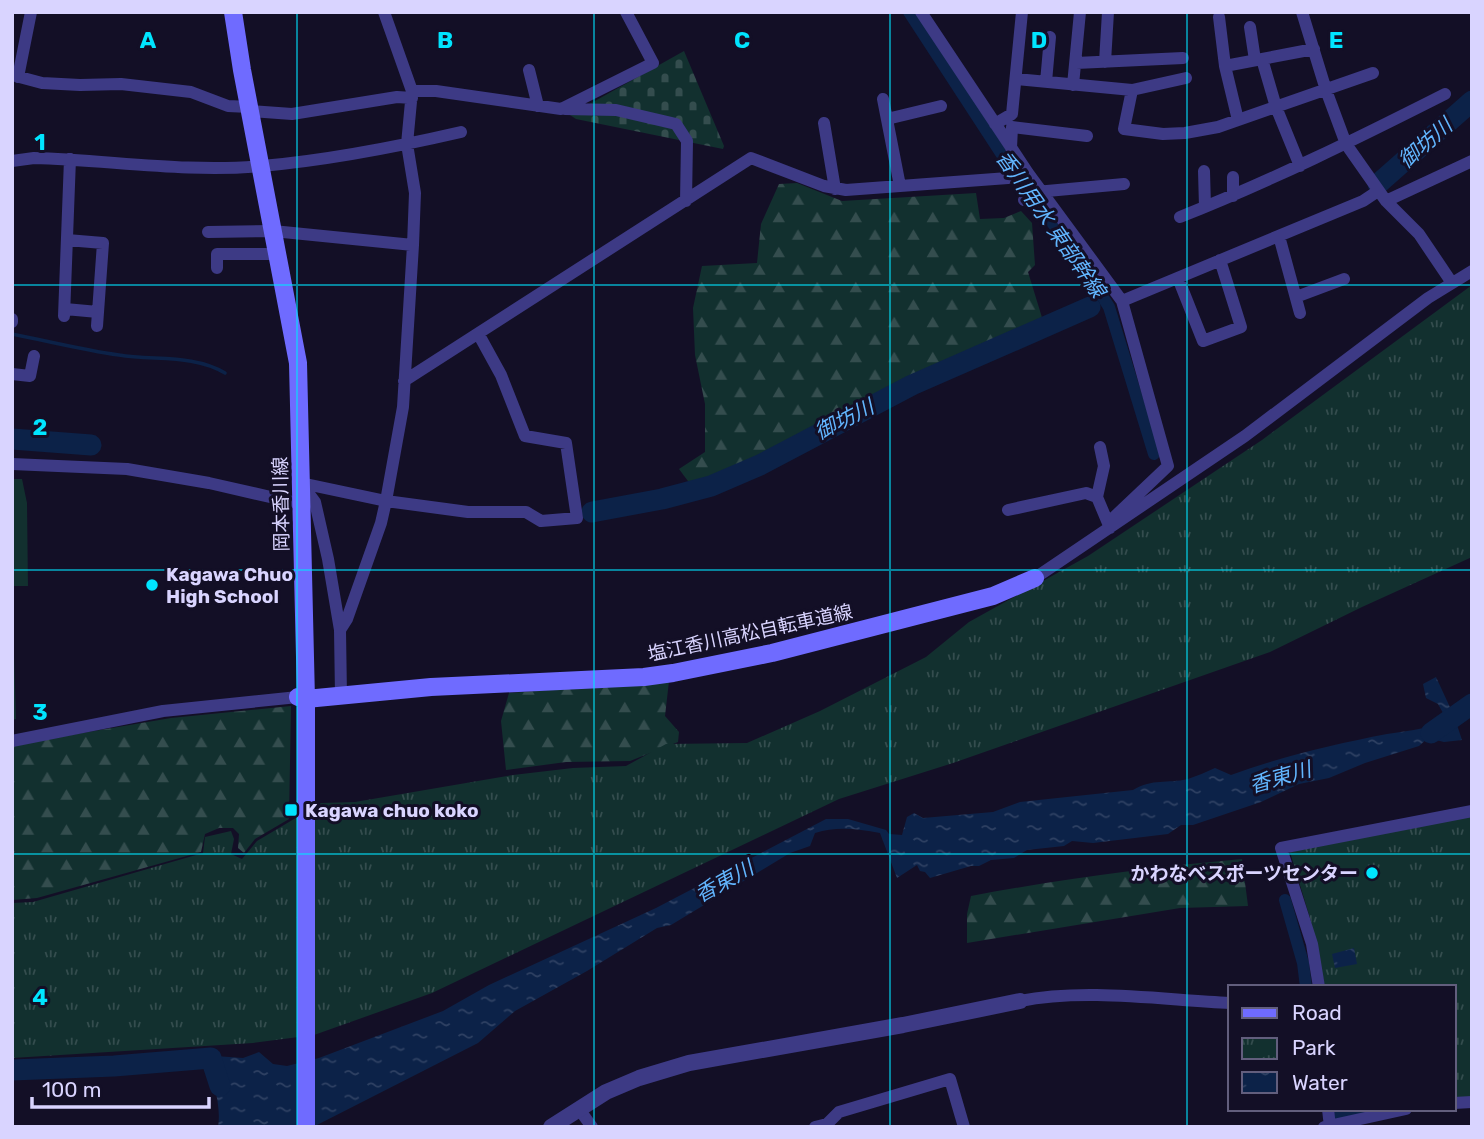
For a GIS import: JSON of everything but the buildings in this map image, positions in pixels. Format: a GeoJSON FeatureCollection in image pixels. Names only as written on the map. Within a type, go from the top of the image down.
{"type":"FeatureCollection","features":[{"type":"Feature","properties":{"kind":"main road","name":"岡本香川線"},"geometry":{"type":"LineString","coordinates":[[233,12],[298,363],[305,825],[306,1127]]}},
{"type":"Feature","properties":{"kind":"main road","name":"塩江香川高松自転車道線"},"geometry":{"type":"LineString","coordinates":[[302,698],[673,673],[772,653],[993,596],[1035,578]]}},
{"type":"Feature","properties":{"kind":"street"},"geometry":{"type":"LineString","coordinates":[[31,12],[15,76],[42,83],[121,84],[191,92],[228,106],[292,114],[436,92],[561,109],[616,110],[676,124],[687,141],[686,201]]}},
{"type":"Feature","properties":{"kind":"street"},"geometry":{"type":"LineString","coordinates":[[340,630],[347,619],[381,523],[403,407],[415,193],[408,144],[412,94],[384,12]]}},
{"type":"Feature","properties":{"kind":"street"},"geometry":{"type":"LineString","coordinates":[[561,109],[653,62],[626,12]]}},
{"type":"Feature","properties":{"kind":"street"},"geometry":{"type":"LineString","coordinates":[[921,12],[1026,174],[1122,301],[1168,466],[1166,471],[1110,521],[1110,528]]}},
{"type":"Feature","properties":{"kind":"street"},"geometry":{"type":"LineString","coordinates":[[995,124],[1012,114],[1023,12]]}},
{"type":"Feature","properties":{"kind":"street"},"geometry":{"type":"LineString","coordinates":[[1073,85],[1080,12]]}},
{"type":"Feature","properties":{"kind":"street"},"geometry":{"type":"LineString","coordinates":[[1105,62],[1108,12]]}},
{"type":"Feature","properties":{"kind":"street"},"geometry":{"type":"LineString","coordinates":[[1302,12],[1346,144],[1382,196],[1419,234],[1452,283]]}},
{"type":"Feature","properties":{"kind":"street"},"geometry":{"type":"LineString","coordinates":[[1219,17],[1225,66],[1238,120]]}},
{"type":"Feature","properties":{"kind":"street"},"geometry":{"type":"LineString","coordinates":[[1250,27],[1258,60],[1300,166]]}},
{"type":"Feature","properties":{"kind":"street"},"geometry":{"type":"LineString","coordinates":[[1046,82],[1050,37]]}},
{"type":"Feature","properties":{"kind":"street"},"geometry":{"type":"LineString","coordinates":[[1225,66],[1314,49]]}},
{"type":"Feature","properties":{"kind":"street"},"geometry":{"type":"LineString","coordinates":[[1076,63],[1183,58]]}},
{"type":"Feature","properties":{"kind":"street"},"geometry":{"type":"LineString","coordinates":[[529,70],[538,106]]}},
{"type":"Feature","properties":{"kind":"street"},"geometry":{"type":"LineString","coordinates":[[1132,90],[1124,128],[1163,134],[1185,133],[1238,120],[1373,74]]}},
{"type":"Feature","properties":{"kind":"street"},"geometry":{"type":"LineString","coordinates":[[1016,79],[1132,90],[1186,78]]}},
{"type":"Feature","properties":{"kind":"street"},"geometry":{"type":"LineString","coordinates":[[1180,217],[1300,166],[1445,94]]}},
{"type":"Feature","properties":{"kind":"street"},"geometry":{"type":"LineString","coordinates":[[883,99],[900,186]]}},
{"type":"Feature","properties":{"kind":"street"},"geometry":{"type":"LineString","coordinates":[[887,119],[942,106]]}},
{"type":"Feature","properties":{"kind":"street"},"geometry":{"type":"LineString","coordinates":[[824,123],[835,189]]}},
{"type":"Feature","properties":{"kind":"street"},"geometry":{"type":"LineString","coordinates":[[1011,148],[1012,127],[1060,140],[1087,136]]}},
{"type":"Feature","properties":{"kind":"street"},"geometry":{"type":"LineString","coordinates":[[12,162],[34,158],[191,167],[261,166],[408,144],[461,132]]}},
{"type":"Feature","properties":{"kind":"street"},"geometry":{"type":"LineString","coordinates":[[404,382],[751,158],[835,189],[1008,178],[1026,174]]}},
{"type":"Feature","properties":{"kind":"street"},"geometry":{"type":"LineString","coordinates":[[70,159],[65,313],[98,312]]}},
{"type":"Feature","properties":{"kind":"street"},"geometry":{"type":"LineString","coordinates":[[1122,301],[1363,201],[1472,161]]}},
{"type":"Feature","properties":{"kind":"street"},"geometry":{"type":"LineString","coordinates":[[1204,171],[1205,207]]}},
{"type":"Feature","properties":{"kind":"street"},"geometry":{"type":"LineString","coordinates":[[1233,177],[1233,196]]}},
{"type":"Feature","properties":{"kind":"street"},"geometry":{"type":"LineString","coordinates":[[1024,200],[1039,191],[1111,192],[1124,184]]}},
{"type":"Feature","properties":{"kind":"street"},"geometry":{"type":"LineString","coordinates":[[208,232],[273,231],[413,245]]}},
{"type":"Feature","properties":{"kind":"street"},"geometry":{"type":"LineString","coordinates":[[1279,236],[1300,313]]}},
{"type":"Feature","properties":{"kind":"street"},"geometry":{"type":"LineString","coordinates":[[67,240],[103,243],[97,326]]}},
{"type":"Feature","properties":{"kind":"street"},"geometry":{"type":"LineString","coordinates":[[217,268],[217,254],[278,254]]}},
{"type":"Feature","properties":{"kind":"street"},"geometry":{"type":"LineString","coordinates":[[1178,278],[1203,341],[1241,327],[1220,260]]}},
{"type":"Feature","properties":{"kind":"street"},"geometry":{"type":"LineString","coordinates":[[1035,578],[1245,436],[1428,298],[1472,271]]}},
{"type":"Feature","properties":{"kind":"street"},"geometry":{"type":"LineString","coordinates":[[1296,297],[1344,279]]}},
{"type":"Feature","properties":{"kind":"street"},"geometry":{"type":"LineString","coordinates":[[301,483],[386,501],[468,512],[526,512],[541,521],[577,518],[566,443],[525,436],[501,374],[479,335]]}},
{"type":"Feature","properties":{"kind":"street"},"geometry":{"type":"LineString","coordinates":[[12,374],[30,376],[34,356]]}},
{"type":"Feature","properties":{"kind":"street"},"geometry":{"type":"LineString","coordinates":[[1100,447],[1104,466],[1097,497],[1110,528]]}},
{"type":"Feature","properties":{"kind":"street"},"geometry":{"type":"LineString","coordinates":[[12,464],[127,470],[209,483],[301,504]]}},
{"type":"Feature","properties":{"kind":"street"},"geometry":{"type":"LineString","coordinates":[[301,483],[315,502],[340,630],[341,696]]}},
{"type":"Feature","properties":{"kind":"street"},"geometry":{"type":"LineString","coordinates":[[1008,510],[1086,494],[1097,497]]}},
{"type":"Feature","properties":{"kind":"street"},"geometry":{"type":"LineString","coordinates":[[12,741],[163,712],[302,698]]}},
{"type":"Feature","properties":{"kind":"street"},"geometry":{"type":"LineString","coordinates":[[1320,985],[1312,944],[1281,848],[1472,811]]}},
{"type":"Feature","properties":{"kind":"street"},"geometry":{"type":"LineString","coordinates":[[551,1127],[606,1092],[639,1078],[689,1063],[903,1025],[1051,995],[1078,994],[1228,1003]]}},
{"type":"Feature","properties":{"kind":"street"},"geometry":{"type":"LineString","coordinates":[[815,1127],[827,1124],[839,1112],[950,1079],[964,1127]]}},
{"type":"Feature","properties":{"kind":"street"},"geometry":{"type":"LineString","coordinates":[[579,1109],[592,1127]]}},
{"type":"Feature","properties":{"kind":"street"},"geometry":{"type":"LineString","coordinates":[[1328,1120],[1392,1111]]}},
{"type":"Feature","properties":{"kind":"street"},"geometry":{"type":"LineString","coordinates":[[839,1112],[842,1127]]}},
{"type":"Feature","properties":{"kind":"green space"},"geometry":{"type":"Polygon","coordinates":[[[684,51],[723,149],[576,119],[570,115],[684,51]]]}},
{"type":"Feature","properties":{"kind":"green space"},"geometry":{"type":"Polygon","coordinates":[[[797,183],[842,201],[976,193],[980,219],[1004,218],[1021,211],[1032,223],[1035,265],[1028,272],[1044,324],[906,384],[757,461],[707,482],[688,481],[679,469],[705,452],[705,404],[695,355],[693,308],[702,266],[757,263],[761,224],[779,184],[797,183]]]}},
{"type":"Feature","properties":{"kind":"green space"},"geometry":{"type":"Polygon","coordinates":[[[1472,285],[1472,557],[1270,652],[953,763],[839,799],[432,993],[314,1035],[253,1043],[12,1058],[12,903],[33,902],[203,853],[205,837],[231,831],[234,839],[231,854],[242,859],[257,841],[321,803],[355,802],[513,775],[573,768],[626,766],[666,744],[747,743],[820,711],[926,657],[969,622],[1088,556],[1262,440],[1472,285]]]}},
{"type":"Feature","properties":{"kind":"green space"},"geometry":{"type":"Polygon","coordinates":[[[12,479],[22,479],[27,503],[28,586],[12,586],[12,479]]]}},
{"type":"Feature","properties":{"kind":"green space"},"geometry":{"type":"Polygon","coordinates":[[[12,589],[16,719],[12,720],[12,589]]]}},
{"type":"Feature","properties":{"kind":"green space"},"geometry":{"type":"Polygon","coordinates":[[[669,681],[665,716],[679,732],[678,742],[630,761],[566,762],[506,770],[501,721],[509,693],[669,681]]]}},
{"type":"Feature","properties":{"kind":"green space"},"geometry":{"type":"Polygon","coordinates":[[[291,706],[289,819],[255,839],[244,853],[238,848],[239,834],[233,828],[219,828],[205,834],[201,852],[37,898],[12,900],[12,745],[171,718],[291,706]]]}},
{"type":"Feature","properties":{"kind":"green space","name":"かわなべスポーツセンター"},"geometry":{"type":"Polygon","coordinates":[[[1472,815],[1472,1097],[1456,1098],[1456,985],[1325,985],[1310,918],[1290,852],[1472,815]]]}},
{"type":"Feature","properties":{"kind":"green space"},"geometry":{"type":"Polygon","coordinates":[[[1242,859],[1248,906],[1180,908],[967,943],[967,914],[971,896],[1106,874],[1242,859]]]}},
{"type":"Feature","properties":{"kind":"water"},"geometry":{"type":"Polygon","coordinates":[[[1436,677],[1462,740],[1444,742],[1428,738],[1419,746],[1329,778],[1299,784],[1261,802],[1193,825],[1181,825],[1168,834],[1093,843],[1072,841],[1064,846],[1027,850],[1014,858],[991,860],[979,866],[930,878],[920,871],[917,865],[897,878],[880,833],[839,829],[815,833],[810,846],[790,853],[671,925],[657,928],[515,1011],[478,1043],[313,1127],[218,1127],[219,1110],[211,1058],[243,1058],[259,1052],[273,1064],[287,1066],[319,1058],[443,1011],[489,985],[656,908],[826,819],[848,819],[886,830],[889,834],[902,835],[907,817],[914,813],[923,818],[993,812],[1020,802],[1133,790],[1154,783],[1188,779],[1215,768],[1231,775],[1308,752],[1439,723],[1443,713],[1438,704],[1426,698],[1423,684],[1436,677]]]}},
{"type":"Feature","properties":{"kind":"water"},"geometry":{"type":"Polygon","coordinates":[[[1354,948],[1357,964],[1335,968],[1332,954],[1354,948]]]}},
{"type":"Feature","properties":{"kind":"waterway","name":"香川用水 東部幹線"},"geometry":{"type":"LineString","coordinates":[[909,12],[1008,164],[1075,253],[1109,307],[1154,454]]}},
{"type":"Feature","properties":{"kind":"waterway","name":"御坊川"},"geometry":{"type":"LineString","coordinates":[[1378,184],[1472,101]]}},
{"type":"Feature","properties":{"kind":"waterway","name":"御坊川"},"geometry":{"type":"LineString","coordinates":[[592,512],[662,499],[711,486],[760,465],[912,385],[1090,307]]}},
{"type":"Feature","properties":{"kind":"waterway"},"geometry":{"type":"LineString","coordinates":[[12,334],[119,355],[200,363],[225,373]]}},
{"type":"Feature","properties":{"kind":"waterway","name":"御坊川"},"geometry":{"type":"LineString","coordinates":[[12,439],[91,445]]}},
{"type":"Feature","properties":{"kind":"waterway","name":"香東川"},"geometry":{"type":"LineString","coordinates":[[1431,733],[1472,704]]}},
{"type":"Feature","properties":{"kind":"waterway","name":"香川用水 東部幹線"},"geometry":{"type":"LineString","coordinates":[[1285,900],[1303,963],[1306,985]]}},
{"type":"Feature","properties":{"kind":"waterway","name":"香東川"},"geometry":{"type":"LineString","coordinates":[[12,1070],[114,1066],[211,1058],[220,1086]]}},
{"type":"Feature","properties":{"kind":"waterway"},"geometry":{"type":"LineString","coordinates":[[1335,1117],[1374,1111]]}},
{"type":"Feature","properties":{"kind":"place","name":"Kagawa Chuo High School"},"geometry":{"type":"Point","coordinates":[152,585]}},
{"type":"Feature","properties":{"kind":"place","name":"Kagawa chuo koko"},"geometry":{"type":"Point","coordinates":[291,810]}},
{"type":"Feature","properties":{"kind":"place","name":"かわなべスポーツセンター"},"geometry":{"type":"Point","coordinates":[1372,873]}}]}
